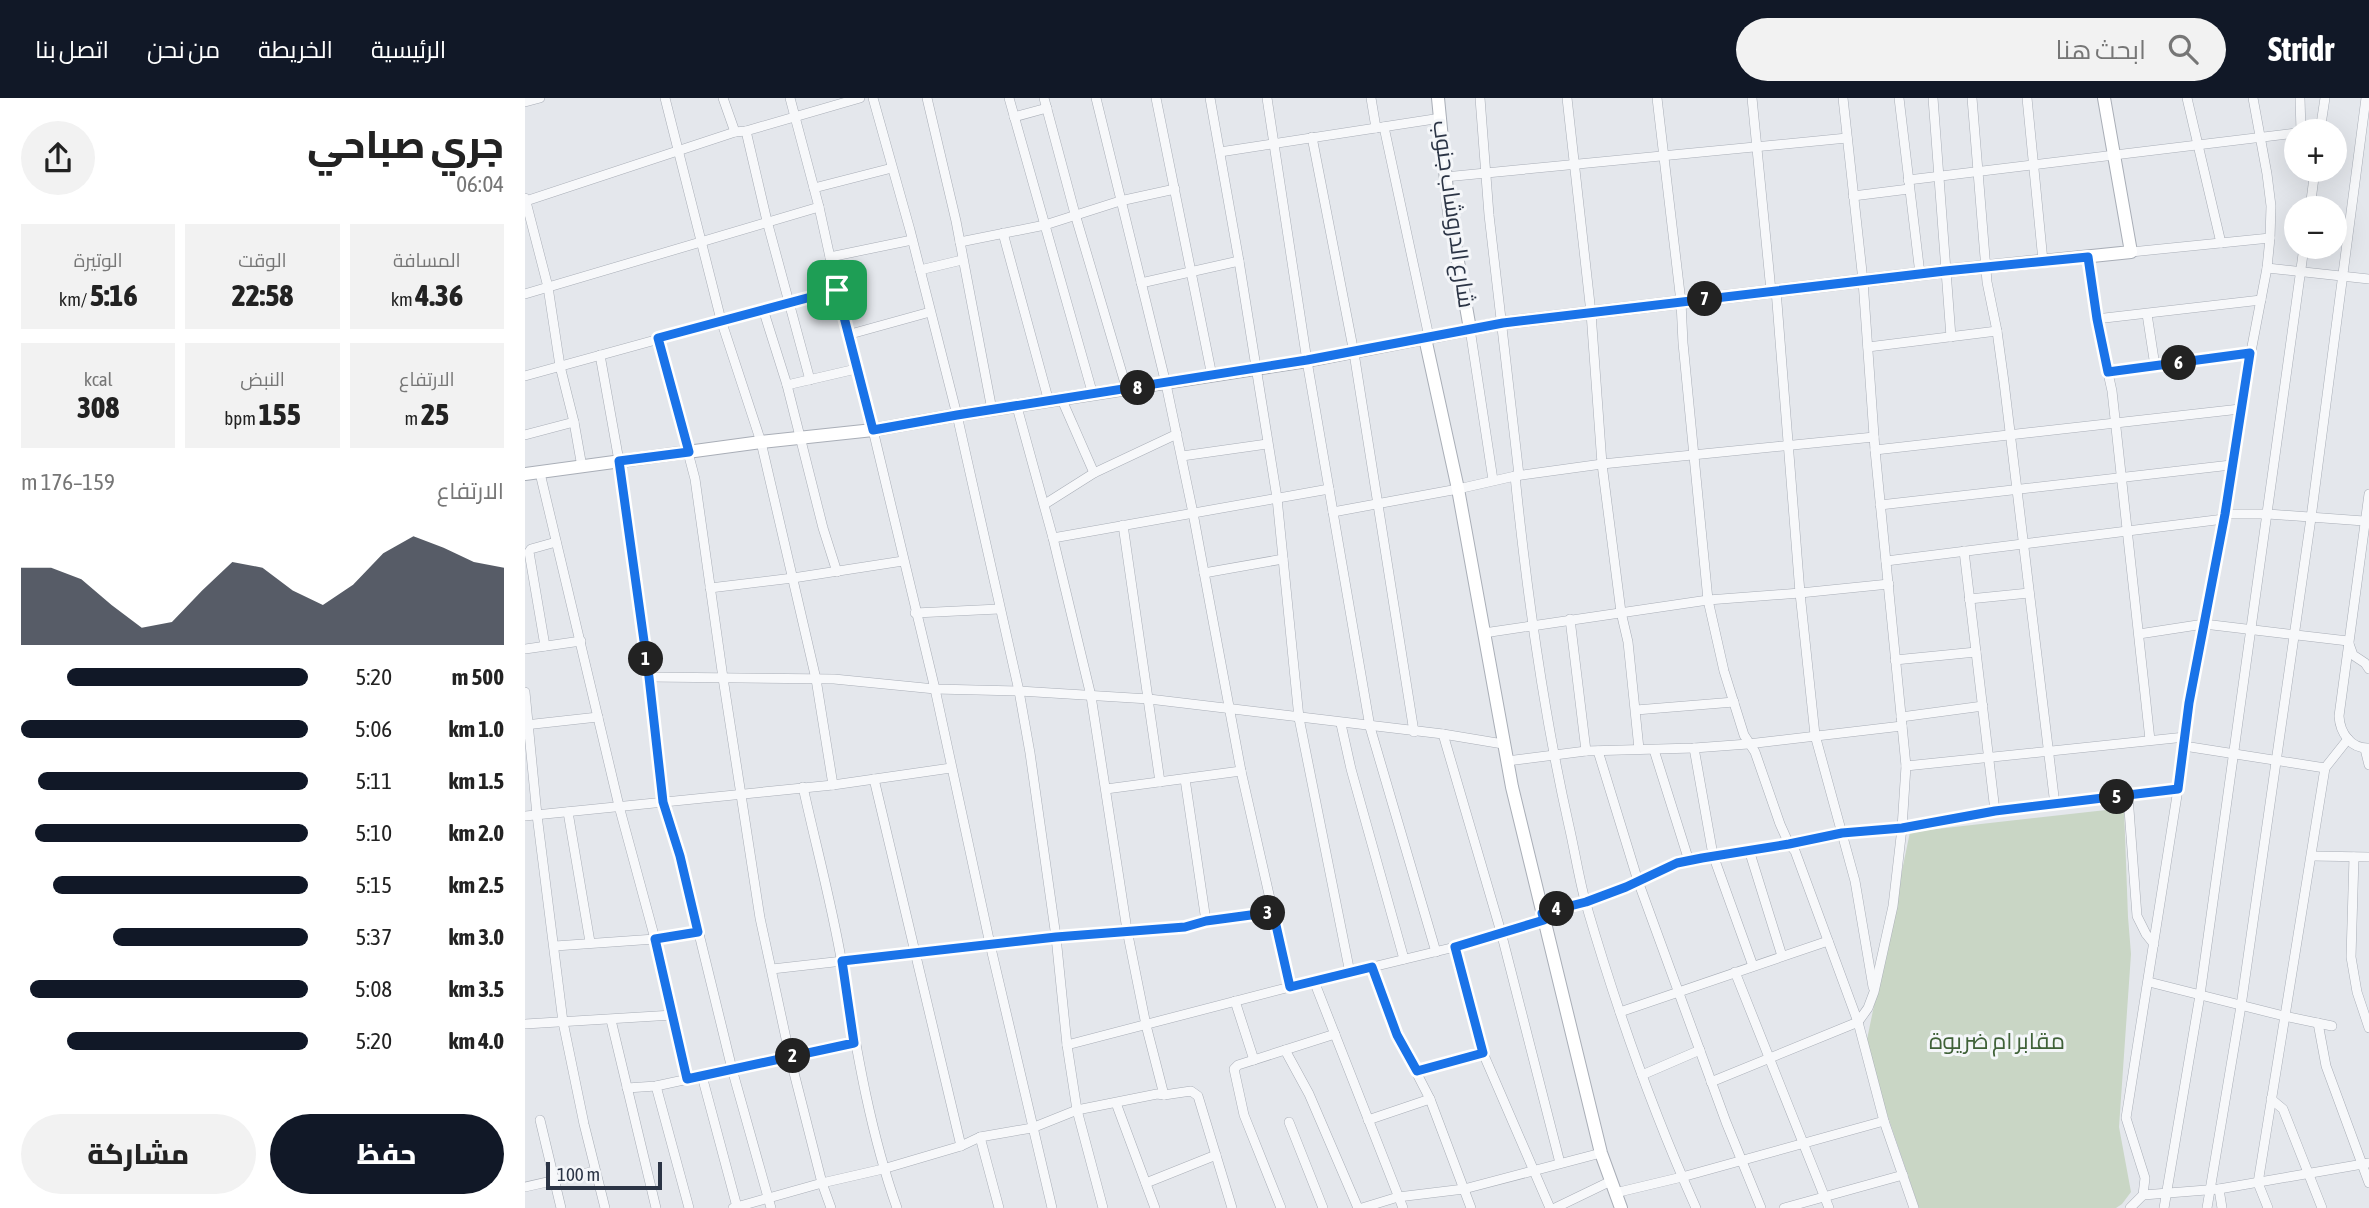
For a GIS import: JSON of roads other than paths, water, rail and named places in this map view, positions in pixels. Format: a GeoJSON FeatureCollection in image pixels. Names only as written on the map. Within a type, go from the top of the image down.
{"type":"FeatureCollection","features":[{"type":"Feature","properties":{"kind":"street"},"geometry":{"type":"LineString","coordinates":[[525,102],[540,98]]}},
{"type":"Feature","properties":{"kind":"street"},"geometry":{"type":"LineString","coordinates":[[664,98],[721,320],[761,442],[816,679],[833,785]]}},
{"type":"Feature","properties":{"kind":"street"},"geometry":{"type":"LineString","coordinates":[[723,98],[735,132]]}},
{"type":"Feature","properties":{"kind":"street"},"geometry":{"type":"LineString","coordinates":[[790,98],[819,207],[847,335],[873,430],[935,690],[990,944],[1052,1208]]}},
{"type":"Feature","properties":{"kind":"street"},"geometry":{"type":"LineString","coordinates":[[582,467],[560,366],[548,287],[526,199],[735,132],[860,98]]}},
{"type":"Feature","properties":{"kind":"street"},"geometry":{"type":"LineString","coordinates":[[873,98],[957,415],[1019,691],[1056,937],[1077,1110],[1103,1208]]}},
{"type":"Feature","properties":{"kind":"street"},"geometry":{"type":"LineString","coordinates":[[927,98],[960,242],[992,410]]}},
{"type":"Feature","properties":{"kind":"street"},"geometry":{"type":"LineString","coordinates":[[1009,98],[1093,395]]}},
{"type":"Feature","properties":{"kind":"street"},"geometry":{"type":"LineString","coordinates":[[1095,98],[1182,456],[1241,771],[1290,987]]}},
{"type":"Feature","properties":{"kind":"street"},"geometry":{"type":"LineString","coordinates":[[1156,98],[1212,376]]}},
{"type":"Feature","properties":{"kind":"street"},"geometry":{"type":"LineString","coordinates":[[1210,98],[1277,498],[1299,718],[1350,973]]}},
{"type":"Feature","properties":{"kind":"street"},"geometry":{"type":"LineString","coordinates":[[1267,98],[1307,360],[1370,727],[1436,952]]}},
{"type":"Feature","properties":{"kind":"street"},"geometry":{"type":"LineString","coordinates":[[1371,98],[1427,338],[1458,489],[1503,744],[1601,1153],[1621,1208]]}},
{"type":"Feature","properties":{"kind":"street","name":"شارع الدروشاب جنوب"},"geometry":{"type":"LineString","coordinates":[[1438,98],[1445,177],[1470,330]]}},
{"type":"Feature","properties":{"kind":"street"},"geometry":{"type":"LineString","coordinates":[[1480,98],[1532,625],[1553,757],[1586,902],[1620,1012],[1642,1075],[1696,1208]]}},
{"type":"Feature","properties":{"kind":"street"},"geometry":{"type":"LineString","coordinates":[[1567,98],[1591,313],[1602,464],[1621,612],[1627,631],[1639,749]]}},
{"type":"Feature","properties":{"kind":"street"},"geometry":{"type":"LineString","coordinates":[[1657,98],[1681,302],[1708,600],[1734,702],[1748,744],[1755,752],[1829,941],[1858,1022],[1884,1121],[1915,1208]]}},
{"type":"Feature","properties":{"kind":"street"},"geometry":{"type":"LineString","coordinates":[[1752,98],[1774,291],[1815,735],[1856,888],[1874,992]]}},
{"type":"Feature","properties":{"kind":"street"},"geometry":{"type":"LineString","coordinates":[[1711,1082],[1858,1022],[1874,992],[1893,906],[1906,766],[1875,450],[1863,281],[1843,98]]}},
{"type":"Feature","properties":{"kind":"street"},"geometry":{"type":"LineString","coordinates":[[1899,98],[1920,274]]}},
{"type":"Feature","properties":{"kind":"street"},"geometry":{"type":"LineString","coordinates":[[1934,98],[1951,337]]}},
{"type":"Feature","properties":{"kind":"street"},"geometry":{"type":"LineString","coordinates":[[1972,98],[1988,288],[1997,331],[2055,805]]}},
{"type":"Feature","properties":{"kind":"street"},"geometry":{"type":"LineString","coordinates":[[2027,98],[2043,261]]}},
{"type":"Feature","properties":{"kind":"street"},"geometry":{"type":"LineString","coordinates":[[2104,98],[2131,252]]}},
{"type":"Feature","properties":{"kind":"street"},"geometry":{"type":"LineString","coordinates":[[2187,98],[2221,243]]}},
{"type":"Feature","properties":{"kind":"street"},"geometry":{"type":"LineString","coordinates":[[2143,1195],[2144,1171],[2126,1118],[2149,982],[2189,703],[2267,268],[2271,206],[2253,98]]}},
{"type":"Feature","properties":{"kind":"street"},"geometry":{"type":"LineString","coordinates":[[2299,119],[2300,98]]}},
{"type":"Feature","properties":{"kind":"street"},"geometry":{"type":"LineString","coordinates":[[2322,119],[2325,98]]}},
{"type":"Feature","properties":{"kind":"street"},"geometry":{"type":"LineString","coordinates":[[2207,1208],[2214,1189],[2311,518],[2366,98]]}},
{"type":"Feature","properties":{"kind":"street"},"geometry":{"type":"LineString","coordinates":[[1014,117],[1045,103],[1127,390]]}},
{"type":"Feature","properties":{"kind":"street"},"geometry":{"type":"LineString","coordinates":[[1220,152],[1441,118]]}},
{"type":"Feature","properties":{"kind":"street"},"geometry":{"type":"LineString","coordinates":[[746,131],[810,380]]}},
{"type":"Feature","properties":{"kind":"street"},"geometry":{"type":"LineString","coordinates":[[1853,196],[1938,176],[2284,134]]}},
{"type":"Feature","properties":{"kind":"street"},"geometry":{"type":"LineString","coordinates":[[1312,137],[1354,352],[1414,732]]}},
{"type":"Feature","properties":{"kind":"street"},"geometry":{"type":"LineString","coordinates":[[1445,177],[1847,138]]}},
{"type":"Feature","properties":{"kind":"street"},"geometry":{"type":"LineString","coordinates":[[814,188],[892,168]]}},
{"type":"Feature","properties":{"kind":"street"},"geometry":{"type":"LineString","coordinates":[[960,242],[1045,225],[1121,201],[1175,189]]}},
{"type":"Feature","properties":{"kind":"street"},"geometry":{"type":"LineString","coordinates":[[525,294],[819,207]]}},
{"type":"Feature","properties":{"kind":"street"},"geometry":{"type":"LineString","coordinates":[[1003,233],[1056,401],[1094,473]]}},
{"type":"Feature","properties":{"kind":"street"},"geometry":{"type":"LineString","coordinates":[[525,474],[761,442],[873,430],[1255,369],[1503,323],[1945,271],[2270,238]]}},
{"type":"Feature","properties":{"kind":"street"},"geometry":{"type":"LineString","coordinates":[[831,257],[912,240]]}},
{"type":"Feature","properties":{"kind":"street"},"geometry":{"type":"LineString","coordinates":[[2088,257],[2116,424],[2150,740]]}},
{"type":"Feature","properties":{"kind":"street"},"geometry":{"type":"LineString","coordinates":[[2164,1208],[2200,995],[2303,259]]}},
{"type":"Feature","properties":{"kind":"street"},"geometry":{"type":"LineString","coordinates":[[920,270],[962,260]]}},
{"type":"Feature","properties":{"kind":"street"},"geometry":{"type":"LineString","coordinates":[[1142,283],[1239,261]]}},
{"type":"Feature","properties":{"kind":"street"},"geometry":{"type":"LineString","coordinates":[[2267,268],[2369,279]]}},
{"type":"Feature","properties":{"kind":"street"},"geometry":{"type":"LineString","coordinates":[[525,376],[837,290]]}},
{"type":"Feature","properties":{"kind":"street"},"geometry":{"type":"LineString","coordinates":[[2097,319],[2261,300]]}},
{"type":"Feature","properties":{"kind":"street"},"geometry":{"type":"LineString","coordinates":[[763,309],[787,385],[823,528],[837,572]]}},
{"type":"Feature","properties":{"kind":"street"},"geometry":{"type":"LineString","coordinates":[[847,335],[930,312]]}},
{"type":"Feature","properties":{"kind":"street"},"geometry":{"type":"LineString","coordinates":[[2147,313],[2155,366]]}},
{"type":"Feature","properties":{"kind":"street"},"geometry":{"type":"LineString","coordinates":[[1470,330],[1493,481]]}},
{"type":"Feature","properties":{"kind":"street"},"geometry":{"type":"LineString","coordinates":[[1868,347],[1997,331]]}},
{"type":"Feature","properties":{"kind":"street"},"geometry":{"type":"LineString","coordinates":[[658,338],[695,479],[760,918],[790,1057],[822,1183],[831,1208]]}},
{"type":"Feature","properties":{"kind":"street"},"geometry":{"type":"LineString","coordinates":[[2108,372],[2250,353]]}},
{"type":"Feature","properties":{"kind":"street"},"geometry":{"type":"LineString","coordinates":[[600,355],[619,461],[649,677],[663,802],[680,856],[732,1069],[771,1208]]}},
{"type":"Feature","properties":{"kind":"street"},"geometry":{"type":"LineString","coordinates":[[787,385],[856,369]]}},
{"type":"Feature","properties":{"kind":"street"},"geometry":{"type":"LineString","coordinates":[[1017,407],[1045,504],[1091,696],[1127,930],[1146,1025],[1164,1095]]}},
{"type":"Feature","properties":{"kind":"street"},"geometry":{"type":"LineString","coordinates":[[1875,450],[2240,409]]}},
{"type":"Feature","properties":{"kind":"street"},"geometry":{"type":"LineString","coordinates":[[525,435],[574,422]]}},
{"type":"Feature","properties":{"kind":"street"},"geometry":{"type":"LineString","coordinates":[[1045,504],[1094,473],[1177,434]]}},
{"type":"Feature","properties":{"kind":"street"},"geometry":{"type":"LineString","coordinates":[[1333,512],[1379,505],[1517,475],[1874,437]]}},
{"type":"Feature","properties":{"kind":"street"},"geometry":{"type":"LineString","coordinates":[[1182,456],[1267,444]]}},
{"type":"Feature","properties":{"kind":"street"},"geometry":{"type":"LineString","coordinates":[[1880,505],[2231,465]]}},
{"type":"Feature","properties":{"kind":"street"},"geometry":{"type":"LineString","coordinates":[[540,473],[687,1079]]}},
{"type":"Feature","properties":{"kind":"street"},"geometry":{"type":"LineString","coordinates":[[1053,538],[1329,489]]}},
{"type":"Feature","properties":{"kind":"street"},"geometry":{"type":"LineString","coordinates":[[2369,494],[2339,716],[2348,739],[2359,748],[2367,748],[2369,765]]}},
{"type":"Feature","properties":{"kind":"street"},"geometry":{"type":"LineString","coordinates":[[1886,561],[2224,517],[2268,514],[2364,521]]}},
{"type":"Feature","properties":{"kind":"street"},"geometry":{"type":"LineString","coordinates":[[1123,526],[1160,782]]}},
{"type":"Feature","properties":{"kind":"street"},"geometry":{"type":"LineString","coordinates":[[545,646],[529,552],[531,549],[556,542]]}},
{"type":"Feature","properties":{"kind":"street"},"geometry":{"type":"LineString","coordinates":[[1963,551],[1995,811]]}},
{"type":"Feature","properties":{"kind":"street"},"geometry":{"type":"LineString","coordinates":[[1204,573],[1283,559]]}},
{"type":"Feature","properties":{"kind":"street"},"geometry":{"type":"LineString","coordinates":[[710,588],[903,561]]}},
{"type":"Feature","properties":{"kind":"street"},"geometry":{"type":"LineString","coordinates":[[1484,633],[1708,600],[1889,584]]}},
{"type":"Feature","properties":{"kind":"street"},"geometry":{"type":"LineString","coordinates":[[1969,600],[2029,593]]}},
{"type":"Feature","properties":{"kind":"street"},"geometry":{"type":"LineString","coordinates":[[915,613],[999,609]]}},
{"type":"Feature","properties":{"kind":"street"},"geometry":{"type":"LineString","coordinates":[[1570,619],[1586,751]]}},
{"type":"Feature","properties":{"kind":"street"},"geometry":{"type":"LineString","coordinates":[[2139,634],[2204,624],[2348,641]]}},
{"type":"Feature","properties":{"kind":"street"},"geometry":{"type":"LineString","coordinates":[[525,649],[581,641]]}},
{"type":"Feature","properties":{"kind":"street"},"geometry":{"type":"LineString","coordinates":[[2348,641],[2353,655],[2369,669]]}},
{"type":"Feature","properties":{"kind":"street"},"geometry":{"type":"LineString","coordinates":[[1895,660],[1976,652]]}},
{"type":"Feature","properties":{"kind":"street"},"geometry":{"type":"LineString","coordinates":[[649,677],[816,679],[935,690],[1019,691],[1149,699],[1341,724],[1443,734],[1503,744]]}},
{"type":"Feature","properties":{"kind":"street"},"geometry":{"type":"LineString","coordinates":[[525,692],[526,725],[563,1022],[594,1171],[605,1208]]}},
{"type":"Feature","properties":{"kind":"street"},"geometry":{"type":"LineString","coordinates":[[1636,710],[1734,702]]}},
{"type":"Feature","properties":{"kind":"street"},"geometry":{"type":"LineString","coordinates":[[1507,761],[1586,751],[1748,744],[1983,706]]}},
{"type":"Feature","properties":{"kind":"street"},"geometry":{"type":"LineString","coordinates":[[526,725],[598,717]]}},
{"type":"Feature","properties":{"kind":"street"},"geometry":{"type":"LineString","coordinates":[[1341,724],[1350,769],[1404,959]]}},
{"type":"Feature","properties":{"kind":"street"},"geometry":{"type":"LineString","coordinates":[[1443,734],[1501,932],[1560,1163]]}},
{"type":"Feature","properties":{"kind":"street"},"geometry":{"type":"LineString","coordinates":[[2268,1208],[2259,1183],[2325,768],[2348,739]]}},
{"type":"Feature","properties":{"kind":"street"},"geometry":{"type":"LineString","coordinates":[[1906,766],[2150,740],[2185,741],[2232,754],[2325,768]]}},
{"type":"Feature","properties":{"kind":"street"},"geometry":{"type":"LineString","coordinates":[[1694,748],[1713,855],[1753,966]]}},
{"type":"Feature","properties":{"kind":"street"},"geometry":{"type":"LineString","coordinates":[[1654,750],[1689,861]]}},
{"type":"Feature","properties":{"kind":"street"},"geometry":{"type":"LineString","coordinates":[[1598,751],[1637,881],[1761,1208]]}},
{"type":"Feature","properties":{"kind":"street"},"geometry":{"type":"LineString","coordinates":[[525,816],[833,785],[951,768]]}},
{"type":"Feature","properties":{"kind":"street"},"geometry":{"type":"LineString","coordinates":[[1106,789],[1241,771]]}},
{"type":"Feature","properties":{"kind":"street"},"geometry":{"type":"LineString","coordinates":[[874,779],[961,1146]]}},
{"type":"Feature","properties":{"kind":"street"},"geometry":{"type":"LineString","coordinates":[[1185,779],[1206,921]]}},
{"type":"Feature","properties":{"kind":"street"},"geometry":{"type":"LineString","coordinates":[[803,787],[842,961],[854,1043],[883,1169],[897,1208]]}},
{"type":"Feature","properties":{"kind":"street"},"geometry":{"type":"LineString","coordinates":[[1067,1045],[1455,947],[1586,902],[1677,863],[1842,833],[1902,828],[1995,811],[2178,789]]}},
{"type":"Feature","properties":{"kind":"street"},"geometry":{"type":"LineString","coordinates":[[2128,796],[2137,916],[2154,944]]}},
{"type":"Feature","properties":{"kind":"street"},"geometry":{"type":"LineString","coordinates":[[568,812],[590,942]]}},
{"type":"Feature","properties":{"kind":"street"},"geometry":{"type":"LineString","coordinates":[[1749,850],[1782,956]]}},
{"type":"Feature","properties":{"kind":"street"},"geometry":{"type":"LineString","coordinates":[[2312,856],[2369,857]]}},
{"type":"Feature","properties":{"kind":"street"},"geometry":{"type":"LineString","coordinates":[[2354,857],[2351,946],[2357,992],[2369,1028]]}},
{"type":"Feature","properties":{"kind":"street"},"geometry":{"type":"LineString","coordinates":[[772,969],[1056,937],[1185,927],[1206,921],[1273,912]]}},
{"type":"Feature","properties":{"kind":"street"},"geometry":{"type":"LineString","coordinates":[[555,947],[590,942],[655,939],[698,932]]}},
{"type":"Feature","properties":{"kind":"street"},"geometry":{"type":"LineString","coordinates":[[1620,1012],[1829,941]]}},
{"type":"Feature","properties":{"kind":"street"},"geometry":{"type":"LineString","coordinates":[[1455,947],[1483,1053],[1534,1172],[1553,1208],[1613,1187],[1682,1177],[1884,1121]]}},
{"type":"Feature","properties":{"kind":"street"},"geometry":{"type":"LineString","coordinates":[[1372,967],[1397,1035],[1430,1099],[1471,1208]]}},
{"type":"Feature","properties":{"kind":"street"},"geometry":{"type":"LineString","coordinates":[[1735,972],[1829,1208]]}},
{"type":"Feature","properties":{"kind":"street"},"geometry":{"type":"LineString","coordinates":[[1314,981],[1403,1208]]}},
{"type":"Feature","properties":{"kind":"street"},"geometry":{"type":"LineString","coordinates":[[2149,982],[2332,1026]]}},
{"type":"Feature","properties":{"kind":"street"},"geometry":{"type":"LineString","coordinates":[[2357,992],[2369,990]]}},
{"type":"Feature","properties":{"kind":"street"},"geometry":{"type":"LineString","coordinates":[[1235,1001],[1254,1060]]}},
{"type":"Feature","properties":{"kind":"street"},"geometry":{"type":"LineString","coordinates":[[525,1024],[673,1015]]}},
{"type":"Feature","properties":{"kind":"street"},"geometry":{"type":"LineString","coordinates":[[611,1020],[656,1208]]}},
{"type":"Feature","properties":{"kind":"street"},"geometry":{"type":"LineString","coordinates":[[2318,1023],[2324,1059],[2365,1164],[2369,1183]]}},
{"type":"Feature","properties":{"kind":"street"},"geometry":{"type":"LineString","coordinates":[[1281,1208],[1244,1115],[1234,1069],[1238,1065],[1335,1034]]}},
{"type":"Feature","properties":{"kind":"street"},"geometry":{"type":"LineString","coordinates":[[627,1088],[656,1086],[854,1043]]}},
{"type":"Feature","properties":{"kind":"street"},"geometry":{"type":"LineString","coordinates":[[1285,1050],[1309,1094],[1360,1208],[1398,1197],[1464,1189],[1601,1153]]}},
{"type":"Feature","properties":{"kind":"street"},"geometry":{"type":"LineString","coordinates":[[1642,1075],[1700,1050]]}},
{"type":"Feature","properties":{"kind":"street"},"geometry":{"type":"LineString","coordinates":[[1417,1071],[1483,1053]]}},
{"type":"Feature","properties":{"kind":"street"},"geometry":{"type":"LineString","coordinates":[[702,1076],[735,1207],[883,1169],[961,1146],[980,1137],[1033,1128],[1077,1110],[1157,1094],[1191,1091],[1198,1096],[1232,1208]]}},
{"type":"Feature","properties":{"kind":"street"},"geometry":{"type":"LineString","coordinates":[[656,1086],[689,1208]]}},
{"type":"Feature","properties":{"kind":"street"},"geometry":{"type":"LineString","coordinates":[[1368,1120],[1430,1099]]}},
{"type":"Feature","properties":{"kind":"street"},"geometry":{"type":"LineString","coordinates":[[2271,1099],[2283,1109],[2322,1208]]}},
{"type":"Feature","properties":{"kind":"street"},"geometry":{"type":"LineString","coordinates":[[1117,1103],[1155,1208]]}},
{"type":"Feature","properties":{"kind":"street"},"geometry":{"type":"LineString","coordinates":[[540,1120],[561,1208]]}},
{"type":"Feature","properties":{"kind":"street"},"geometry":{"type":"LineString","coordinates":[[1289,1122],[1323,1208]]}},
{"type":"Feature","properties":{"kind":"street"},"geometry":{"type":"LineString","coordinates":[[980,1137],[999,1208]]}},
{"type":"Feature","properties":{"kind":"street"},"geometry":{"type":"LineString","coordinates":[[1146,1183],[1216,1155]]}},
{"type":"Feature","properties":{"kind":"street"},"geometry":{"type":"LineString","coordinates":[[2130,1208],[2143,1195],[2259,1183],[2307,1172],[2365,1164]]}},
{"type":"Feature","properties":{"kind":"street"},"geometry":{"type":"LineString","coordinates":[[525,1187],[594,1171]]}},
{"type":"Feature","properties":{"kind":"street"},"geometry":{"type":"LineString","coordinates":[[1784,1208],[1903,1175]]}},
{"type":"Feature","properties":{"kind":"street"},"geometry":{"type":"LineString","coordinates":[[2214,1189],[2221,1208]]}},
{"type":"Feature","properties":{"kind":"park label","name":"مقابر ام ضريوة"},"geometry":{"type":"Point","coordinates":[1997,1041]}}]}
